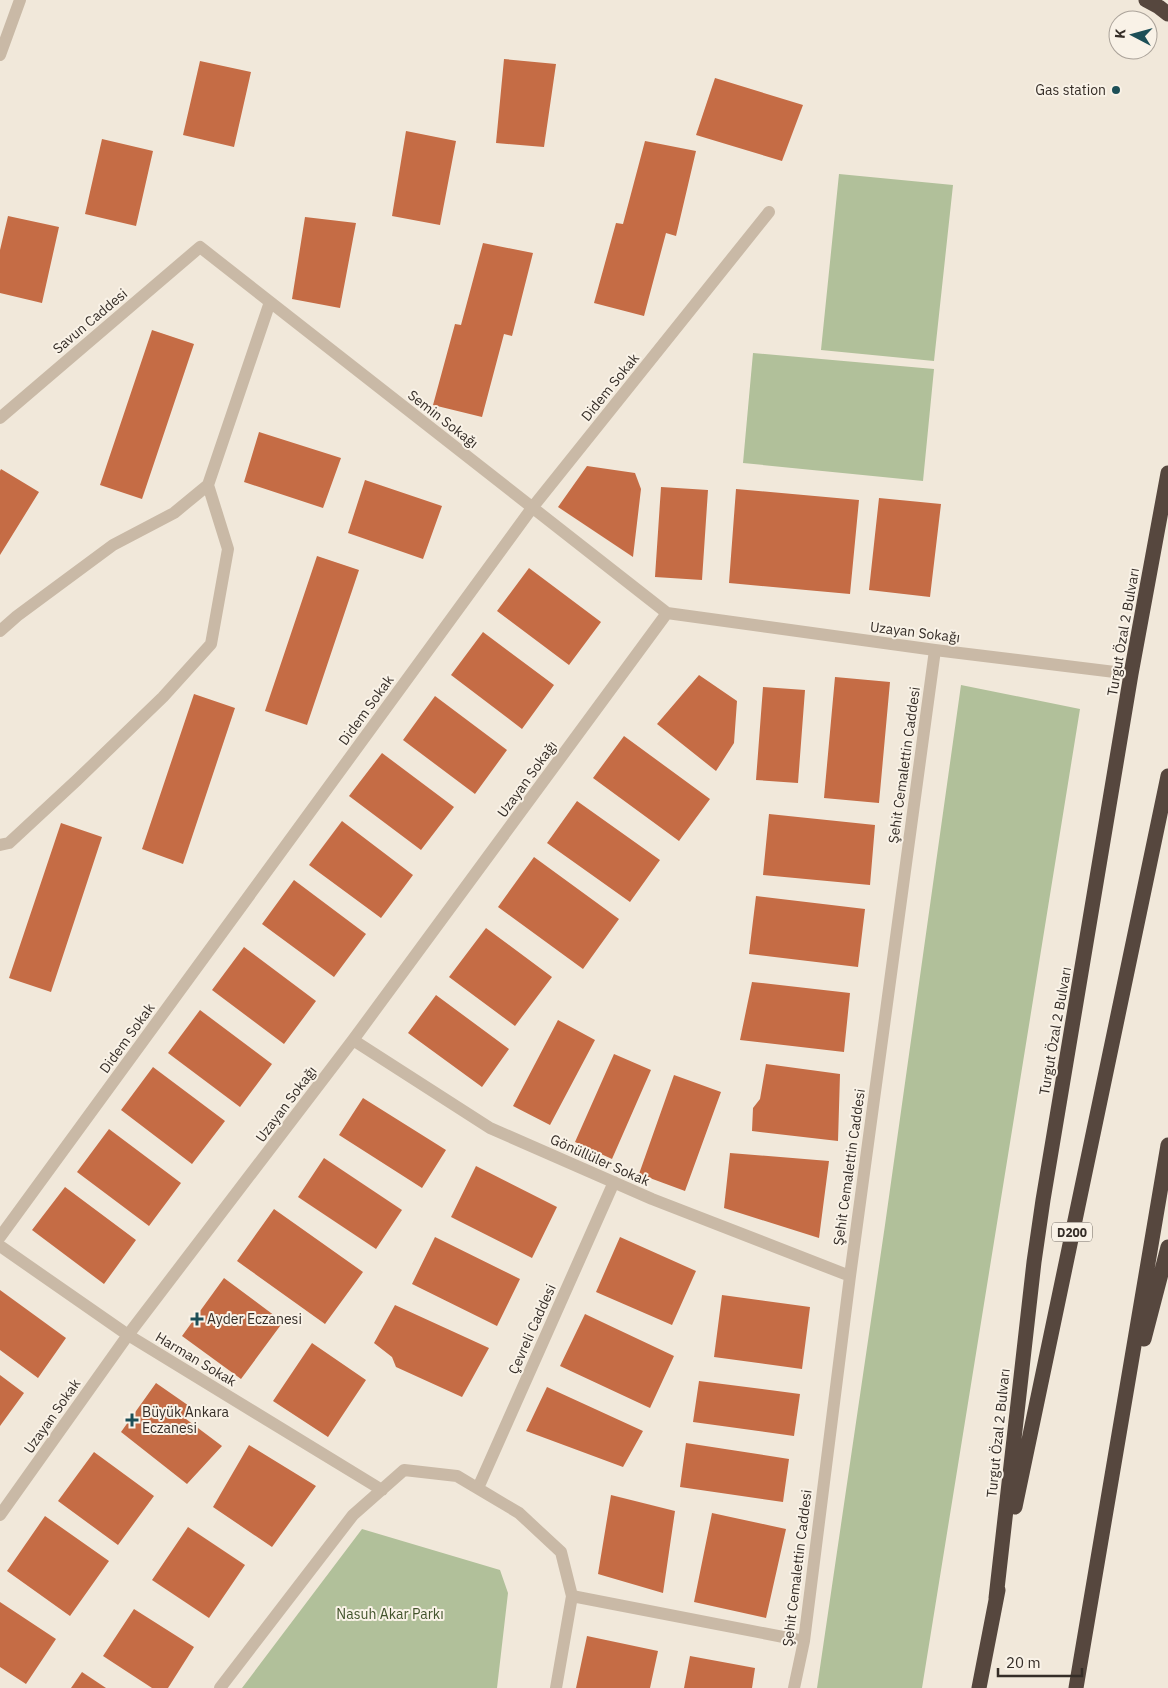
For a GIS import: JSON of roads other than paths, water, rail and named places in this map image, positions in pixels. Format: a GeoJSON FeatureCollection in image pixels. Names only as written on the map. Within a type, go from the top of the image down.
{"type":"FeatureCollection","features":[{"type":"Feature","properties":{"kind":"highway"},"geometry":{"type":"LineString","coordinates":[[1146,0],[1168,14]]}},
{"type":"Feature","properties":{"kind":"highway","name":"Turgut Özal 2 Bulvarı"},"geometry":{"type":"LineString","coordinates":[[996,1598],[1034,1262],[1043,1200],[1131,674],[1168,473]]}},
{"type":"Feature","properties":{"kind":"highway","name":"Turgut Özal 2 Bulvarı"},"geometry":{"type":"LineString","coordinates":[[979,1688],[996,1598],[1168,776]]}},
{"type":"Feature","properties":{"kind":"highway"},"geometry":{"type":"LineString","coordinates":[[1076,1688],[1168,1145]]}},
{"type":"Feature","properties":{"kind":"highway"},"geometry":{"type":"LineString","coordinates":[[1119,1440],[1168,1247]]}},
{"type":"Feature","properties":{"kind":"street"},"geometry":{"type":"LineString","coordinates":[[0,55],[20,0]]}},
{"type":"Feature","properties":{"kind":"street","name":"Didem Sokak"},"geometry":{"type":"LineString","coordinates":[[0,1237],[532,508],[769,212]]}},
{"type":"Feature","properties":{"kind":"street","name":"Semin Sokağı"},"geometry":{"type":"LineString","coordinates":[[200,247],[667,614]]}},
{"type":"Feature","properties":{"kind":"street","name":"Savun Caddesi"},"geometry":{"type":"LineString","coordinates":[[0,418],[200,247]]}},
{"type":"Feature","properties":{"kind":"street"},"geometry":{"type":"LineString","coordinates":[[0,631],[17,616],[113,545],[174,513],[208,485],[270,302]]}},
{"type":"Feature","properties":{"kind":"street"},"geometry":{"type":"LineString","coordinates":[[0,845],[9,843],[77,780],[162,697],[211,644],[228,549],[208,485]]}},
{"type":"Feature","properties":{"kind":"street","name":"Uzayan Sokağı"},"geometry":{"type":"LineString","coordinates":[[128,1335],[353,1040],[667,614],[1131,674]]}},
{"type":"Feature","properties":{"kind":"street","name":"Şehit Cemalettin Caddesi"},"geometry":{"type":"LineString","coordinates":[[794,1688],[804,1641],[850,1276],[935,650]]}},
{"type":"Feature","properties":{"kind":"street","name":"Gönüllüler Sokak"},"geometry":{"type":"LineString","coordinates":[[353,1040],[490,1128],[652,1199],[850,1276]]}},
{"type":"Feature","properties":{"kind":"street","name":"Çevreli Caddesi"},"geometry":{"type":"LineString","coordinates":[[478,1488],[614,1182]]}},
{"type":"Feature","properties":{"kind":"street","name":"Harman Sokak"},"geometry":{"type":"LineString","coordinates":[[0,1246],[128,1335],[382,1490]]}},
{"type":"Feature","properties":{"kind":"street","name":"Uzayan Sokak"},"geometry":{"type":"LineString","coordinates":[[0,1515],[128,1335]]}},
{"type":"Feature","properties":{"kind":"street"},"geometry":{"type":"LineString","coordinates":[[220,1688],[353,1515],[404,1470],[457,1476],[519,1513],[561,1552],[572,1596],[556,1688]]}},
{"type":"Feature","properties":{"kind":"street"},"geometry":{"type":"LineString","coordinates":[[572,1596],[804,1641]]}},
{"type":"Feature","properties":{"kind":"place","name":"Gas station"},"geometry":{"type":"Point","coordinates":[1116,90]}},
{"type":"Feature","properties":{"kind":"place","name":"Ayder Eczanesi"},"geometry":{"type":"Point","coordinates":[197,1319]}},
{"type":"Feature","properties":{"kind":"place","name":"Büyük Ankara Eczanesi"},"geometry":{"type":"Point","coordinates":[132,1420]}},
{"type":"Feature","properties":{"kind":"park label","name":"Nasuh Akar Parkı"},"geometry":{"type":"Point","coordinates":[390,1614]}}]}
